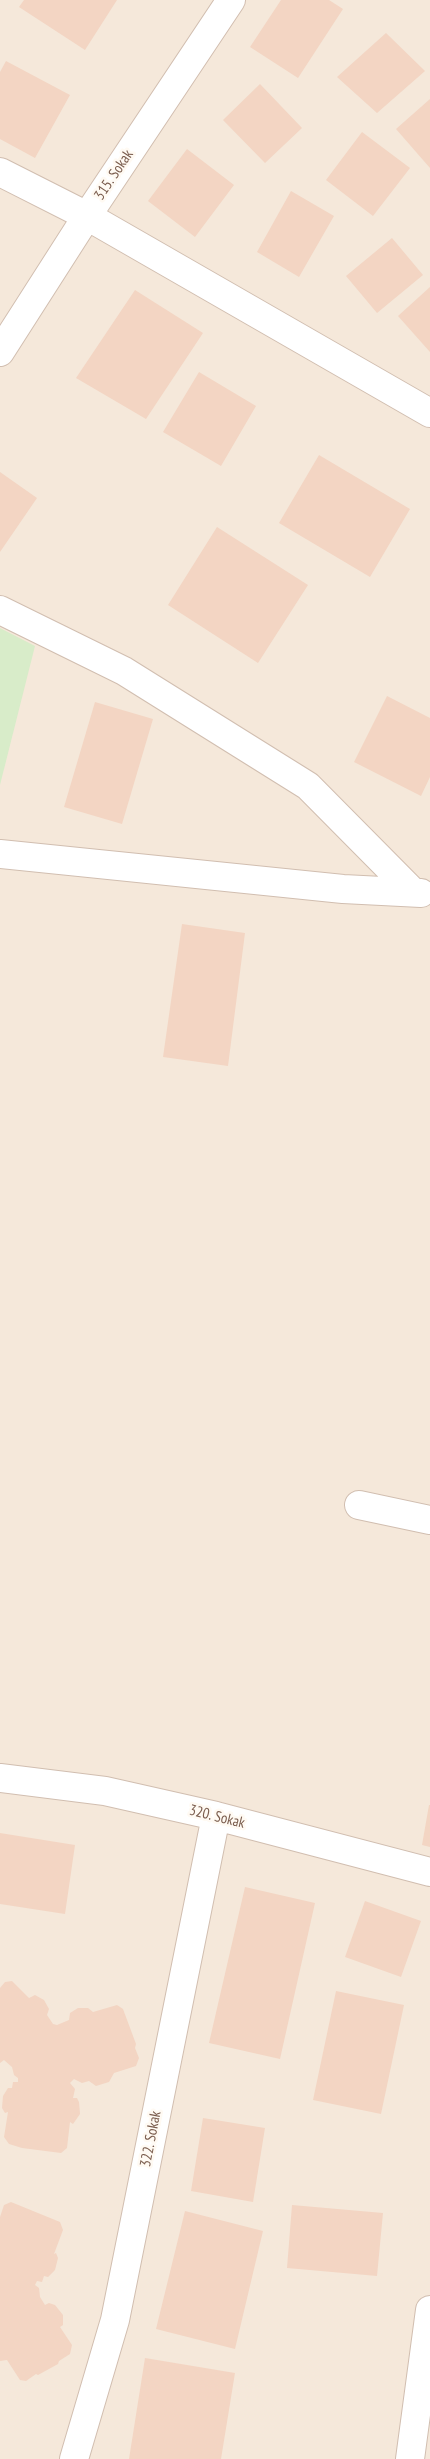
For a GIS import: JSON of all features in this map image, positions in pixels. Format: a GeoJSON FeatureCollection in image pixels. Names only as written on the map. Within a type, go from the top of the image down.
{"type":"FeatureCollection","features":[{"type":"Feature","properties":{"kind":"street","name":"315. Sokak"},"geometry":{"type":"LineString","coordinates":[[0,352],[87,216],[231,0]]}},
{"type":"Feature","properties":{"kind":"street"},"geometry":{"type":"LineString","coordinates":[[0,172],[87,216],[430,412]]}},
{"type":"Feature","properties":{"kind":"street"},"geometry":{"type":"LineString","coordinates":[[0,610],[124,671],[308,786],[422,893]]}},
{"type":"Feature","properties":{"kind":"street"},"geometry":{"type":"LineString","coordinates":[[0,854],[343,889],[422,893]]}},
{"type":"Feature","properties":{"kind":"street"},"geometry":{"type":"LineString","coordinates":[[359,1505],[430,1520]]}},
{"type":"Feature","properties":{"kind":"street","name":"320. Sokak"},"geometry":{"type":"LineString","coordinates":[[0,1778],[105,1791],[216,1816],[430,1872]]}},
{"type":"Feature","properties":{"kind":"street","name":"322. Sokak"},"geometry":{"type":"LineString","coordinates":[[74,2459],[115,2320],[216,1816]]}},
{"type":"Feature","properties":{"kind":"street"},"geometry":{"type":"LineString","coordinates":[[410,2459],[430,2310]]}},
{"type":"Feature","properties":{"kind":"shaded area"},"geometry":{"type":"Polygon","coordinates":[[[0,0],[430,0],[430,2459],[0,2459],[0,0]]]}},
{"type":"Feature","properties":{"kind":"green space"},"geometry":{"type":"Polygon","coordinates":[[[0,628],[35,646],[0,785],[0,628]]]}},
{"type":"Feature","properties":{"kind":"building"},"geometry":{"type":"Polygon","coordinates":[[[24,0],[117,0],[85,50],[19,7],[24,0]]]}},
{"type":"Feature","properties":{"kind":"building"},"geometry":{"type":"Polygon","coordinates":[[[281,0],[329,0],[343,9],[298,78],[250,47],[281,0]]]}},
{"type":"Feature","properties":{"kind":"building"},"geometry":{"type":"Polygon","coordinates":[[[386,33],[425,71],[377,113],[337,77],[386,33]]]}},
{"type":"Feature","properties":{"kind":"building"},"geometry":{"type":"Polygon","coordinates":[[[6,61],[70,95],[35,158],[0,139],[0,72],[6,61]]]}},
{"type":"Feature","properties":{"kind":"building"},"geometry":{"type":"Polygon","coordinates":[[[260,84],[302,128],[265,163],[223,120],[260,84]]]}},
{"type":"Feature","properties":{"kind":"building"},"geometry":{"type":"Polygon","coordinates":[[[430,99],[430,168],[396,129],[430,99]]]}},
{"type":"Feature","properties":{"kind":"building"},"geometry":{"type":"Polygon","coordinates":[[[362,132],[410,168],[373,216],[326,180],[362,132]]]}},
{"type":"Feature","properties":{"kind":"building"},"geometry":{"type":"Polygon","coordinates":[[[187,149],[234,185],[195,237],[148,201],[187,149]]]}},
{"type":"Feature","properties":{"kind":"building"},"geometry":{"type":"Polygon","coordinates":[[[291,191],[334,216],[299,277],[257,252],[291,191]]]}},
{"type":"Feature","properties":{"kind":"building"},"geometry":{"type":"Polygon","coordinates":[[[392,238],[423,275],[377,313],[346,276],[392,238]]]}},
{"type":"Feature","properties":{"kind":"building"},"geometry":{"type":"Polygon","coordinates":[[[430,287],[430,352],[398,316],[430,287]]]}},
{"type":"Feature","properties":{"kind":"building"},"geometry":{"type":"Polygon","coordinates":[[[135,290],[203,333],[146,419],[76,378],[135,290]]]}},
{"type":"Feature","properties":{"kind":"building"},"geometry":{"type":"Polygon","coordinates":[[[199,372],[256,406],[221,466],[163,432],[199,372]]]}},
{"type":"Feature","properties":{"kind":"building"},"geometry":{"type":"Polygon","coordinates":[[[319,455],[410,509],[370,577],[279,523],[319,455]]]}},
{"type":"Feature","properties":{"kind":"building"},"geometry":{"type":"Polygon","coordinates":[[[0,472],[37,498],[0,552],[0,472]]]}},
{"type":"Feature","properties":{"kind":"building"},"geometry":{"type":"Polygon","coordinates":[[[217,527],[308,585],[258,663],[168,605],[217,527]]]}},
{"type":"Feature","properties":{"kind":"building"},"geometry":{"type":"Polygon","coordinates":[[[387,696],[430,718],[430,777],[421,796],[354,762],[387,696]]]}},
{"type":"Feature","properties":{"kind":"building"},"geometry":{"type":"Polygon","coordinates":[[[95,702],[153,719],[122,824],[64,807],[95,702]]]}},
{"type":"Feature","properties":{"kind":"building"},"geometry":{"type":"Polygon","coordinates":[[[182,924],[245,933],[228,1066],[163,1057],[182,924]]]}},
{"type":"Feature","properties":{"kind":"building"},"geometry":{"type":"Polygon","coordinates":[[[430,1805],[430,1847],[422,1845],[430,1805]]]}},
{"type":"Feature","properties":{"kind":"building"},"geometry":{"type":"Polygon","coordinates":[[[0,1833],[75,1845],[65,1914],[0,1904],[0,1833]]]}},
{"type":"Feature","properties":{"kind":"building"},"geometry":{"type":"Polygon","coordinates":[[[245,1887],[315,1903],[280,2059],[209,2043],[245,1887]]]}},
{"type":"Feature","properties":{"kind":"building"},"geometry":{"type":"Polygon","coordinates":[[[365,1901],[421,1921],[401,1977],[345,1957],[365,1901]]]}},
{"type":"Feature","properties":{"kind":"building"},"geometry":{"type":"Polygon","coordinates":[[[12,1981],[29,1998],[35,1995],[44,2000],[49,2009],[47,2015],[53,2024],[57,2025],[69,2020],[70,2013],[78,2008],[88,2008],[93,2012],[117,2005],[123,2009],[136,2044],[135,2048],[139,2058],[136,2066],[114,2073],[109,2082],[96,2086],[89,2081],[82,2083],[74,2079],[70,2083],[75,2089],[73,2098],[77,2098],[79,2102],[80,2114],[73,2124],[70,2122],[67,2148],[61,2153],[22,2148],[9,2144],[4,2137],[8,2112],[5,2113],[2,2108],[3,2096],[8,2088],[12,2088],[13,2082],[18,2082],[18,2078],[14,2075],[12,2067],[4,2060],[0,2063],[0,1988],[5,1982],[12,1981]]]}},
{"type":"Feature","properties":{"kind":"building"},"geometry":{"type":"Polygon","coordinates":[[[336,1991],[404,2005],[381,2114],[313,2100],[336,1991]]]}},
{"type":"Feature","properties":{"kind":"building"},"geometry":{"type":"Polygon","coordinates":[[[203,2118],[265,2128],[253,2202],[191,2191],[203,2118]]]}},
{"type":"Feature","properties":{"kind":"building"},"geometry":{"type":"Polygon","coordinates":[[[11,2202],[60,2222],[63,2230],[54,2254],[56,2253],[58,2258],[55,2270],[48,2277],[44,2276],[42,2282],[37,2281],[35,2285],[39,2288],[40,2297],[45,2305],[49,2303],[55,2305],[63,2315],[63,2325],[60,2327],[72,2345],[70,2354],[59,2361],[58,2364],[26,2381],[20,2380],[7,2360],[0,2361],[0,2217],[4,2205],[11,2202]]]}},
{"type":"Feature","properties":{"kind":"building"},"geometry":{"type":"Polygon","coordinates":[[[292,2205],[383,2213],[377,2276],[287,2268],[292,2205]]]}},
{"type":"Feature","properties":{"kind":"building"},"geometry":{"type":"Polygon","coordinates":[[[185,2211],[263,2231],[235,2349],[156,2329],[185,2211]]]}},
{"type":"Feature","properties":{"kind":"building"},"geometry":{"type":"Polygon","coordinates":[[[145,2358],[235,2373],[221,2459],[129,2459],[145,2358]]]}}]}
